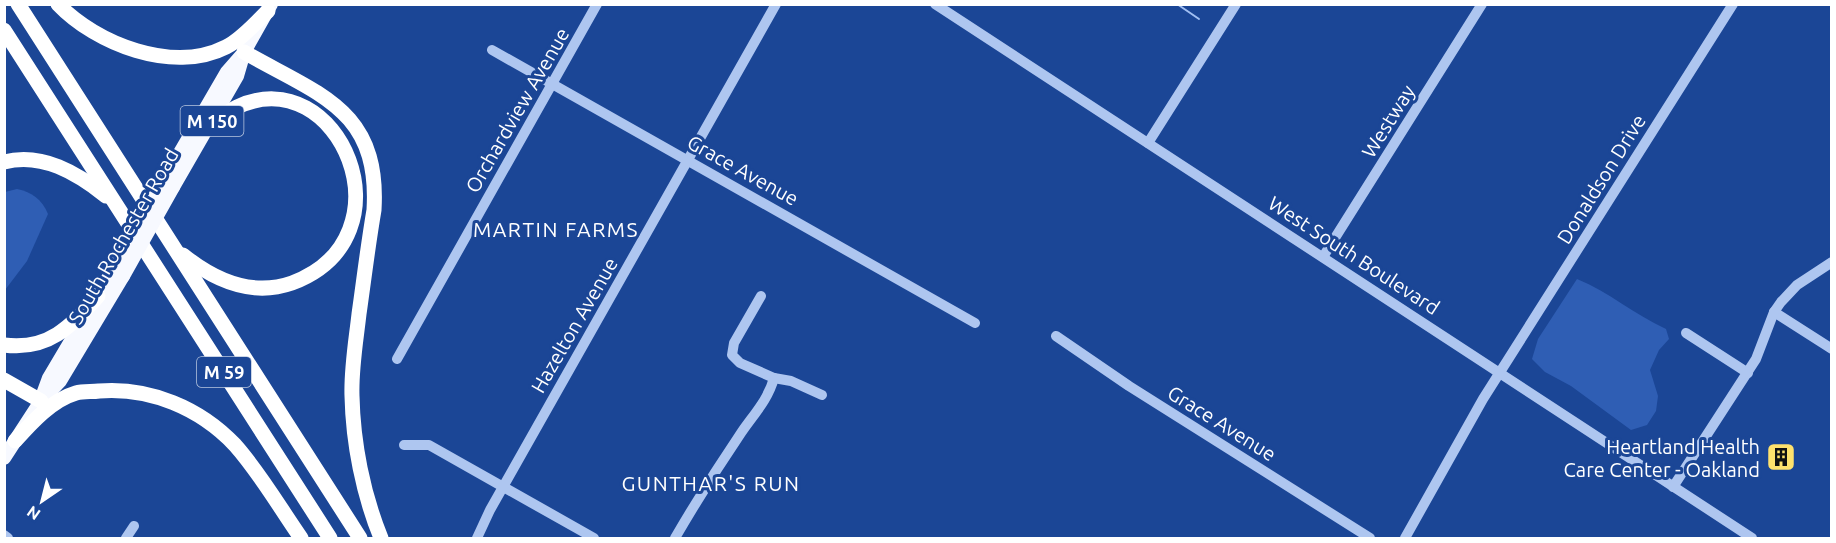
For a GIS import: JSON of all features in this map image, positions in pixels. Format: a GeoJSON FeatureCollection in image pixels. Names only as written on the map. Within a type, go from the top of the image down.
{"type":"FeatureCollection","features":[{"type":"Feature","properties":{"kind":"highway","name":"M 59"},"geometry":{"type":"LineString","coordinates":[[18,4],[360,538]]}},
{"type":"Feature","properties":{"kind":"highway"},"geometry":{"type":"LineString","coordinates":[[58,4],[70,17],[89,31],[112,43],[133,50],[178,57],[204,54],[228,46],[270,8]]}},
{"type":"Feature","properties":{"kind":"highway","name":"M 59"},"geometry":{"type":"LineString","coordinates":[[4,30],[330,538]]}},
{"type":"Feature","properties":{"kind":"highway"},"geometry":{"type":"LineString","coordinates":[[244,52],[333,103],[357,126],[370,158],[374,184],[374,210],[354,353],[352,394],[353,421],[361,467],[369,506],[381,538]]}},
{"type":"Feature","properties":{"kind":"highway"},"geometry":{"type":"LineString","coordinates":[[173,247],[203,270],[225,281],[246,287],[279,286],[303,279],[318,270],[333,256],[349,230],[354,216],[356,183],[350,160],[338,138],[324,121],[308,110],[284,101],[258,100],[224,114],[208,128]]}},
{"type":"Feature","properties":{"kind":"highway"},"geometry":{"type":"LineString","coordinates":[[4,162],[24,159],[57,166],[84,180],[118,207]]}},
{"type":"Feature","properties":{"kind":"highway"},"geometry":{"type":"LineString","coordinates":[[4,345],[32,345],[48,340],[77,320],[98,296]]}},
{"type":"Feature","properties":{"kind":"highway"},"geometry":{"type":"LineString","coordinates":[[4,380],[40,401]]}},
{"type":"Feature","properties":{"kind":"highway"},"geometry":{"type":"LineString","coordinates":[[15,441],[44,412],[77,393],[125,391],[171,402],[201,417],[235,446],[301,538]]}},
{"type":"Feature","properties":{"kind":"main road","name":"South Rochester Road"},"geometry":{"type":"LineString","coordinates":[[40,401],[60,381],[119,270],[170,182],[227,72],[244,52],[270,8]]}},
{"type":"Feature","properties":{"kind":"main road","name":"South Rochester Road"},"geometry":{"type":"LineString","coordinates":[[170,182],[208,128],[237,76],[244,52]]}},
{"type":"Feature","properties":{"kind":"main road","name":"South Rochester Road"},"geometry":{"type":"LineString","coordinates":[[4,458],[40,401],[49,378],[98,296],[119,270]]}},
{"type":"Feature","properties":{"kind":"street","name":"Orchardview Avenue"},"geometry":{"type":"LineString","coordinates":[[397,358],[597,4]]}},
{"type":"Feature","properties":{"kind":"street","name":"Hazelton Avenue"},"geometry":{"type":"LineString","coordinates":[[477,538],[503,487],[776,4]]}},
{"type":"Feature","properties":{"kind":"street"},"geometry":{"type":"LineString","coordinates":[[1148,142],[1236,4]]}},
{"type":"Feature","properties":{"kind":"street","name":"Westway"},"geometry":{"type":"LineString","coordinates":[[1323,256],[1482,4]]}},
{"type":"Feature","properties":{"kind":"street","name":"Donaldson Drive"},"geometry":{"type":"LineString","coordinates":[[1405,538],[1500,372],[1733,4]]}},
{"type":"Feature","properties":{"kind":"street","name":"West South Boulevard"},"geometry":{"type":"LineString","coordinates":[[939,5],[1752,538]]}},
{"type":"Feature","properties":{"kind":"street","name":"Grace Avenue"},"geometry":{"type":"LineString","coordinates":[[492,50],[975,323]]}},
{"type":"Feature","properties":{"kind":"street"},"geometry":{"type":"LineString","coordinates":[[1673,487],[1761,350],[1774,312],[1791,290],[1832,262]]}},
{"type":"Feature","properties":{"kind":"street"},"geometry":{"type":"LineString","coordinates":[[761,296],[734,343],[732,355],[740,363],[774,378],[792,381],[822,396]]}},
{"type":"Feature","properties":{"kind":"street"},"geometry":{"type":"LineString","coordinates":[[1774,312],[1832,349]]}},
{"type":"Feature","properties":{"kind":"street"},"geometry":{"type":"LineString","coordinates":[[1686,333],[1748,372]]}},
{"type":"Feature","properties":{"kind":"street","name":"Grace Avenue"},"geometry":{"type":"LineString","coordinates":[[1056,336],[1138,392],[1370,538]]}},
{"type":"Feature","properties":{"kind":"street"},"geometry":{"type":"LineString","coordinates":[[675,538],[743,430],[765,401],[774,378]]}},
{"type":"Feature","properties":{"kind":"street"},"geometry":{"type":"LineString","coordinates":[[404,446],[429,445],[594,538]]}},
{"type":"Feature","properties":{"kind":"street"},"geometry":{"type":"LineString","coordinates":[[126,538],[134,526]]}},
{"type":"Feature","properties":{"kind":"shaded area"},"geometry":{"type":"Polygon","coordinates":[[[17,189],[36,197],[48,214],[27,261],[5,290],[5,192],[17,189]]]}},
{"type":"Feature","properties":{"kind":"shaded area"},"geometry":{"type":"Polygon","coordinates":[[[1577,279],[1666,329],[1669,339],[1659,350],[1650,370],[1658,396],[1656,411],[1647,425],[1631,430],[1571,386],[1545,372],[1532,359],[1538,339],[1577,279]]]}},
{"type":"Feature","properties":{"kind":"waterway"},"geometry":{"type":"LineString","coordinates":[[1177,4],[1199,19]]}},
{"type":"Feature","properties":{"kind":"place","name":"Heartland Health Care Center - Oakland"},"geometry":{"type":"Point","coordinates":[1781,457]}},
{"type":"Feature","properties":{"kind":"district","name":"MARTIN FARMS"},"geometry":{"type":"Point","coordinates":[556,229]}},
{"type":"Feature","properties":{"kind":"district","name":"GUNTHAR'S RUN"},"geometry":{"type":"Point","coordinates":[711,483]}}]}
